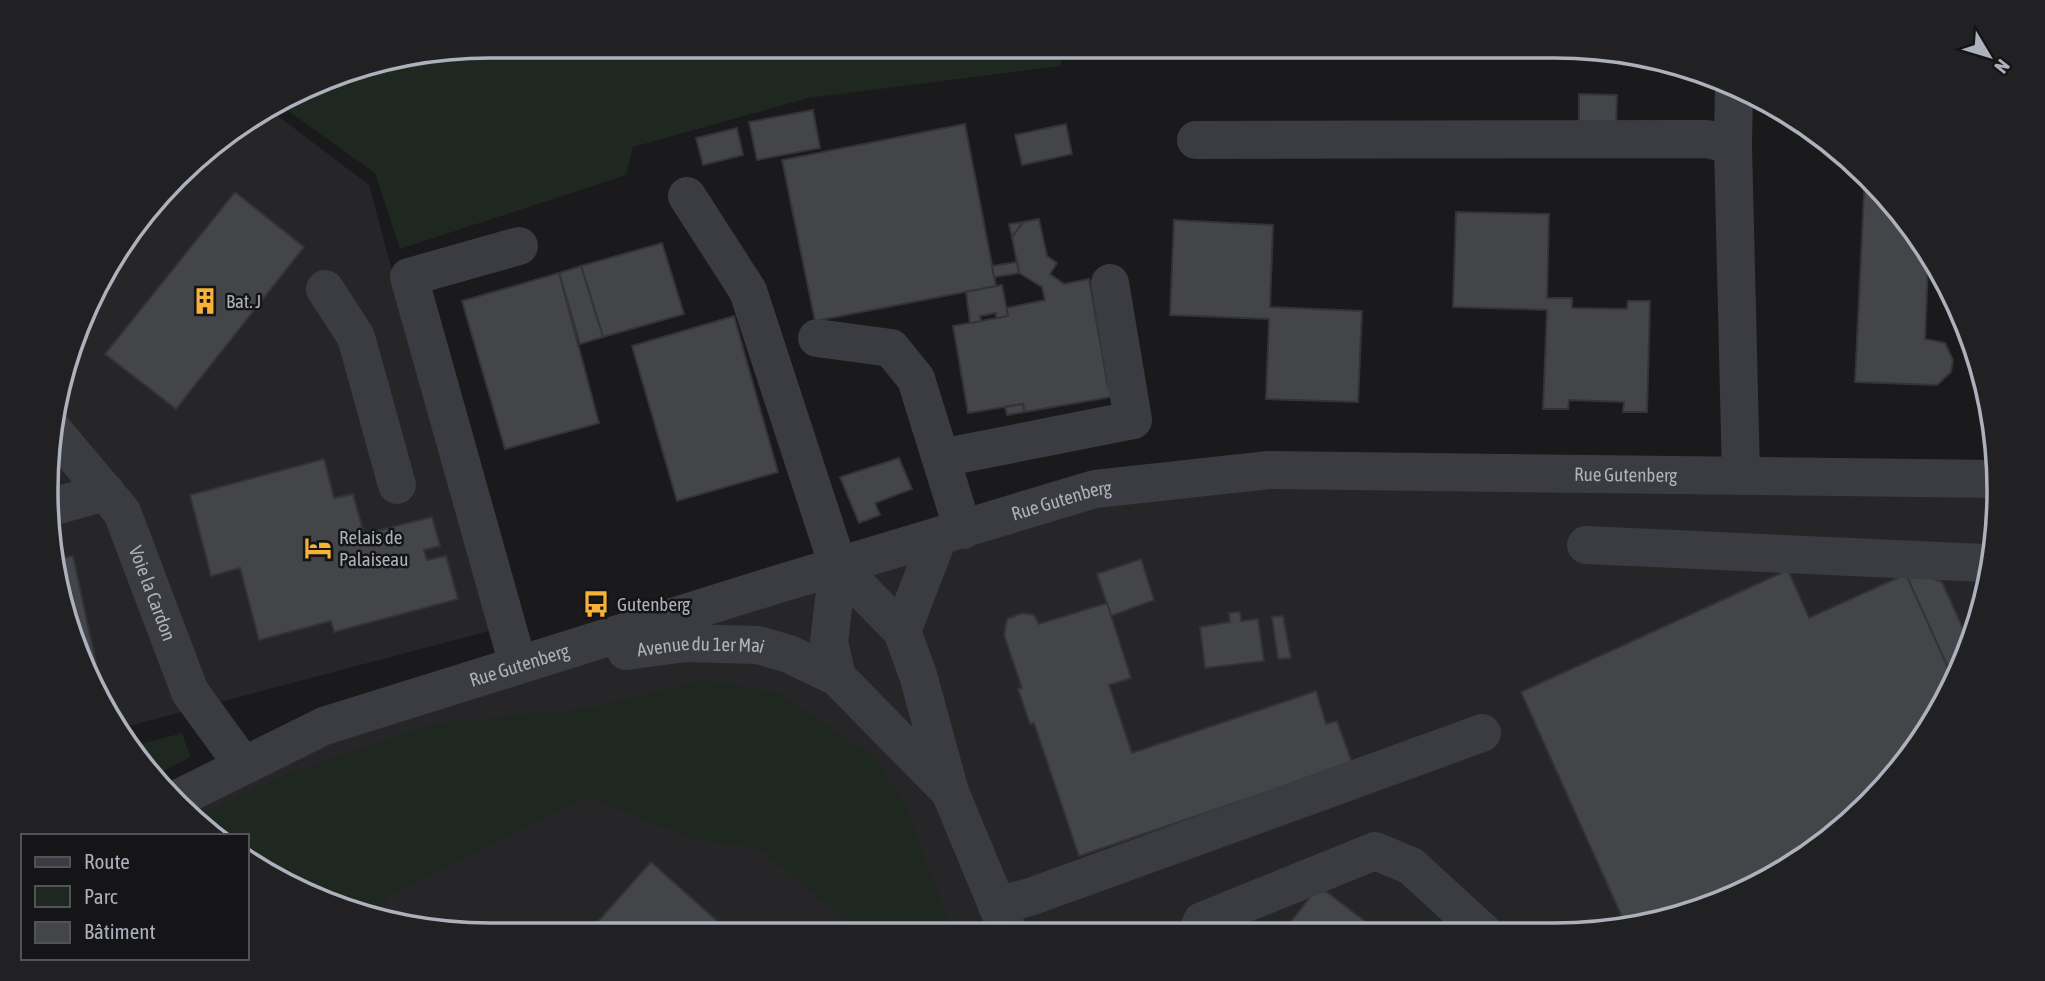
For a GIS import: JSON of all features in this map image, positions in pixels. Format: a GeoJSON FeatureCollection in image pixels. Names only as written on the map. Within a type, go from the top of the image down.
{"type":"FeatureCollection","features":[{"type":"Feature","properties":{"kind":"street"},"geometry":{"type":"LineString","coordinates":[[1734,97],[1741,476]]}},
{"type":"Feature","properties":{"kind":"street"},"geometry":{"type":"LineString","coordinates":[[1196,140],[1707,139],[1733,145]]}},
{"type":"Feature","properties":{"kind":"street"},"geometry":{"type":"LineString","coordinates":[[687,196],[748,291],[838,566],[829,642],[837,677]]}},
{"type":"Feature","properties":{"kind":"street"},"geometry":{"type":"LineString","coordinates":[[517,665],[409,277],[519,246]]}},
{"type":"Feature","properties":{"kind":"street"},"geometry":{"type":"LineString","coordinates":[[941,458],[1133,419],[1110,283]]}},
{"type":"Feature","properties":{"kind":"street"},"geometry":{"type":"LineString","coordinates":[[325,289],[356,337],[397,485]]}},
{"type":"Feature","properties":{"kind":"street"},"geometry":{"type":"LineString","coordinates":[[817,338],[891,348],[916,379],[941,458],[950,534],[902,631]]}},
{"type":"Feature","properties":{"kind":"street","name":"Voie la Cardon"},"geometry":{"type":"LineString","coordinates":[[61,439],[122,512],[190,692],[243,765]]}},
{"type":"Feature","properties":{"kind":"street","name":"Rue Gutenberg"},"geometry":{"type":"LineString","coordinates":[[184,796],[324,726],[1095,489],[1269,470],[1987,479]]}},
{"type":"Feature","properties":{"kind":"street"},"geometry":{"type":"LineString","coordinates":[[59,505],[106,492]]}},
{"type":"Feature","properties":{"kind":"street"},"geometry":{"type":"LineString","coordinates":[[1586,545],[1981,563]]}},
{"type":"Feature","properties":{"kind":"street","name":"Avenue du 1er Mai"},"geometry":{"type":"LineString","coordinates":[[838,566],[902,631],[918,675],[950,792],[1003,920]]}},
{"type":"Feature","properties":{"kind":"street","name":"Avenue du 1er Mai"},"geometry":{"type":"LineString","coordinates":[[517,665],[687,643],[758,645],[789,654],[837,677],[950,792]]}},
{"type":"Feature","properties":{"kind":"street"},"geometry":{"type":"LineString","coordinates":[[1003,920],[1030,897],[1482,733]]}},
{"type":"Feature","properties":{"kind":"street"},"geometry":{"type":"LineString","coordinates":[[1201,923],[1375,851],[1411,866],[1473,923]]}},
{"type":"Feature","properties":{"kind":"shaded area"},"geometry":{"type":"Polygon","coordinates":[[[276,115],[369,185],[489,631],[128,726],[102,682],[91,656],[72,603],[66,575],[61,547],[58,490],[61,434],[72,378],[81,351],[102,299],[116,274],[165,205],[184,184],[227,147],[276,115]]]}},
{"type":"Feature","properties":{"kind":"shaded area"},"geometry":{"type":"Polygon","coordinates":[[[1269,470],[1987,491],[1984,547],[1973,603],[1964,630],[1943,682],[1929,707],[1880,776],[1861,797],[1818,834],[1746,879],[1667,909],[1611,920],[1555,923],[490,923],[434,920],[378,909],[299,879],[248,849],[248,834],[227,834],[186,799],[243,765],[838,566],[1269,470]]]}},
{"type":"Feature","properties":{"kind":"green space"},"geometry":{"type":"Polygon","coordinates":[[[1061,58],[1061,66],[808,98],[633,147],[626,175],[400,249],[375,173],[286,109],[325,91],[378,72],[434,61],[462,59],[1061,58]]]}},
{"type":"Feature","properties":{"kind":"green space"},"geometry":{"type":"Polygon","coordinates":[[[704,680],[779,693],[872,756],[905,803],[949,923],[850,923],[759,849],[690,838],[589,797],[392,894],[378,909],[299,879],[248,849],[248,834],[227,834],[202,813],[286,774],[432,724],[590,708],[704,680]]]}},
{"type":"Feature","properties":{"kind":"green space"},"geometry":{"type":"Polygon","coordinates":[[[182,733],[190,757],[161,772],[140,744],[182,733]]]}},
{"type":"Feature","properties":{"kind":"building"},"geometry":{"type":"Polygon","coordinates":[[[1579,94],[1617,95],[1616,122],[1579,121],[1579,94]]]}},
{"type":"Feature","properties":{"kind":"building"},"geometry":{"type":"Polygon","coordinates":[[[813,110],[820,148],[757,160],[749,122],[813,110]]]}},
{"type":"Feature","properties":{"kind":"building"},"geometry":{"type":"Polygon","coordinates":[[[965,124],[996,286],[815,321],[782,160],[965,124]]]}},
{"type":"Feature","properties":{"kind":"building"},"geometry":{"type":"Polygon","coordinates":[[[1066,124],[1072,154],[1022,165],[1015,135],[1066,124]]]}},
{"type":"Feature","properties":{"kind":"building"},"geometry":{"type":"Polygon","coordinates":[[[737,128],[743,155],[703,165],[696,138],[737,128]]]}},
{"type":"Feature","properties":{"kind":"building"},"geometry":{"type":"Polygon","coordinates":[[[1864,188],[1898,227],[1928,272],[1925,339],[1945,343],[1953,360],[1951,372],[1937,385],[1855,382],[1864,188]]]}},
{"type":"Feature","properties":{"kind":"building","name":"Bat. J"},"geometry":{"type":"Polygon","coordinates":[[[235,192],[304,247],[176,409],[105,354],[235,192]]]}},
{"type":"Feature","properties":{"kind":"building"},"geometry":{"type":"Polygon","coordinates":[[[1456,212],[1549,214],[1547,298],[1572,298],[1572,308],[1627,309],[1628,301],[1650,301],[1647,412],[1623,412],[1624,402],[1569,400],[1568,409],[1543,409],[1547,310],[1453,307],[1456,212]]]}},
{"type":"Feature","properties":{"kind":"building"},"geometry":{"type":"Polygon","coordinates":[[[1039,219],[1047,256],[1057,263],[1050,274],[1064,284],[1089,279],[1108,387],[1116,386],[1117,396],[1024,412],[1023,404],[968,413],[953,326],[1008,316],[1006,308],[1045,300],[1042,287],[1019,273],[1012,237],[1023,222],[1039,219]]]}},
{"type":"Feature","properties":{"kind":"building"},"geometry":{"type":"Polygon","coordinates":[[[1174,220],[1273,225],[1270,307],[1362,311],[1358,402],[1266,399],[1269,319],[1170,315],[1174,220]]]}},
{"type":"Feature","properties":{"kind":"building"},"geometry":{"type":"Polygon","coordinates":[[[1023,222],[1012,237],[1009,224],[1023,222]]]}},
{"type":"Feature","properties":{"kind":"building"},"geometry":{"type":"Polygon","coordinates":[[[662,243],[684,314],[603,337],[581,266],[662,243]]]}},
{"type":"Feature","properties":{"kind":"building"},"geometry":{"type":"Polygon","coordinates":[[[1017,262],[1019,273],[994,277],[992,266],[1017,262]]]}},
{"type":"Feature","properties":{"kind":"building"},"geometry":{"type":"Polygon","coordinates":[[[581,266],[603,337],[580,344],[559,273],[581,266]]]}},
{"type":"Feature","properties":{"kind":"building"},"geometry":{"type":"Polygon","coordinates":[[[559,273],[599,423],[505,449],[462,301],[559,273]]]}},
{"type":"Feature","properties":{"kind":"building"},"geometry":{"type":"Polygon","coordinates":[[[1002,285],[1008,316],[996,318],[996,313],[980,316],[981,321],[970,323],[966,292],[1002,285]]]}},
{"type":"Feature","properties":{"kind":"building"},"geometry":{"type":"Polygon","coordinates":[[[734,316],[778,472],[677,501],[632,346],[734,316]]]}},
{"type":"Feature","properties":{"kind":"building"},"geometry":{"type":"Polygon","coordinates":[[[1023,404],[1024,412],[1007,415],[1005,407],[1023,404]]]}},
{"type":"Feature","properties":{"kind":"building"},"geometry":{"type":"Polygon","coordinates":[[[899,458],[912,489],[875,503],[880,515],[859,523],[840,477],[899,458]]]}},
{"type":"Feature","properties":{"kind":"building","name":"Relais de Palaiseau"},"geometry":{"type":"Polygon","coordinates":[[[324,459],[334,498],[353,494],[364,534],[432,517],[440,546],[424,550],[427,560],[446,556],[458,599],[334,632],[331,621],[259,640],[240,568],[211,576],[190,495],[324,459]]]}},
{"type":"Feature","properties":{"kind":"building"},"geometry":{"type":"Polygon","coordinates":[[[73,556],[97,668],[72,603],[63,558],[73,556]]]}},
{"type":"Feature","properties":{"kind":"building"},"geometry":{"type":"Polygon","coordinates":[[[1141,559],[1154,600],[1111,616],[1097,574],[1141,559]]]}},
{"type":"Feature","properties":{"kind":"building"},"geometry":{"type":"Polygon","coordinates":[[[1788,570],[1809,618],[1906,574],[1949,669],[1929,707],[1898,754],[1861,797],[1818,834],[1746,879],[1667,909],[1622,918],[1521,692],[1788,570]]]}},
{"type":"Feature","properties":{"kind":"building"},"geometry":{"type":"Polygon","coordinates":[[[1913,571],[1942,582],[1964,630],[1949,669],[1906,574],[1913,571]]]}},
{"type":"Feature","properties":{"kind":"building"},"geometry":{"type":"Polygon","coordinates":[[[1107,603],[1131,678],[1109,685],[1132,753],[1316,691],[1326,724],[1337,721],[1352,763],[1079,856],[1034,723],[1030,724],[1018,689],[1022,688],[1004,635],[1007,619],[1022,613],[1034,615],[1039,624],[1107,603]]]}},
{"type":"Feature","properties":{"kind":"building"},"geometry":{"type":"Polygon","coordinates":[[[1240,612],[1241,621],[1258,619],[1264,661],[1205,668],[1200,627],[1230,622],[1229,613],[1240,612]]]}},
{"type":"Feature","properties":{"kind":"building"},"geometry":{"type":"Polygon","coordinates":[[[1283,616],[1291,658],[1278,659],[1272,617],[1283,616]]]}},
{"type":"Feature","properties":{"kind":"building"},"geometry":{"type":"Polygon","coordinates":[[[651,862],[720,923],[597,923],[651,862]]]}},
{"type":"Feature","properties":{"kind":"building"},"geometry":{"type":"Polygon","coordinates":[[[1319,886],[1367,923],[1290,923],[1319,886]]]}},
{"type":"Feature","properties":{"kind":"place","name":"Bat. J"},"geometry":{"type":"Point","coordinates":[205,301]}},
{"type":"Feature","properties":{"kind":"place","name":"Relais de Palaiseau"},"geometry":{"type":"Point","coordinates":[318,548]}},
{"type":"Feature","properties":{"kind":"place","name":"Gutenberg"},"geometry":{"type":"Point","coordinates":[596,604]}}]}
